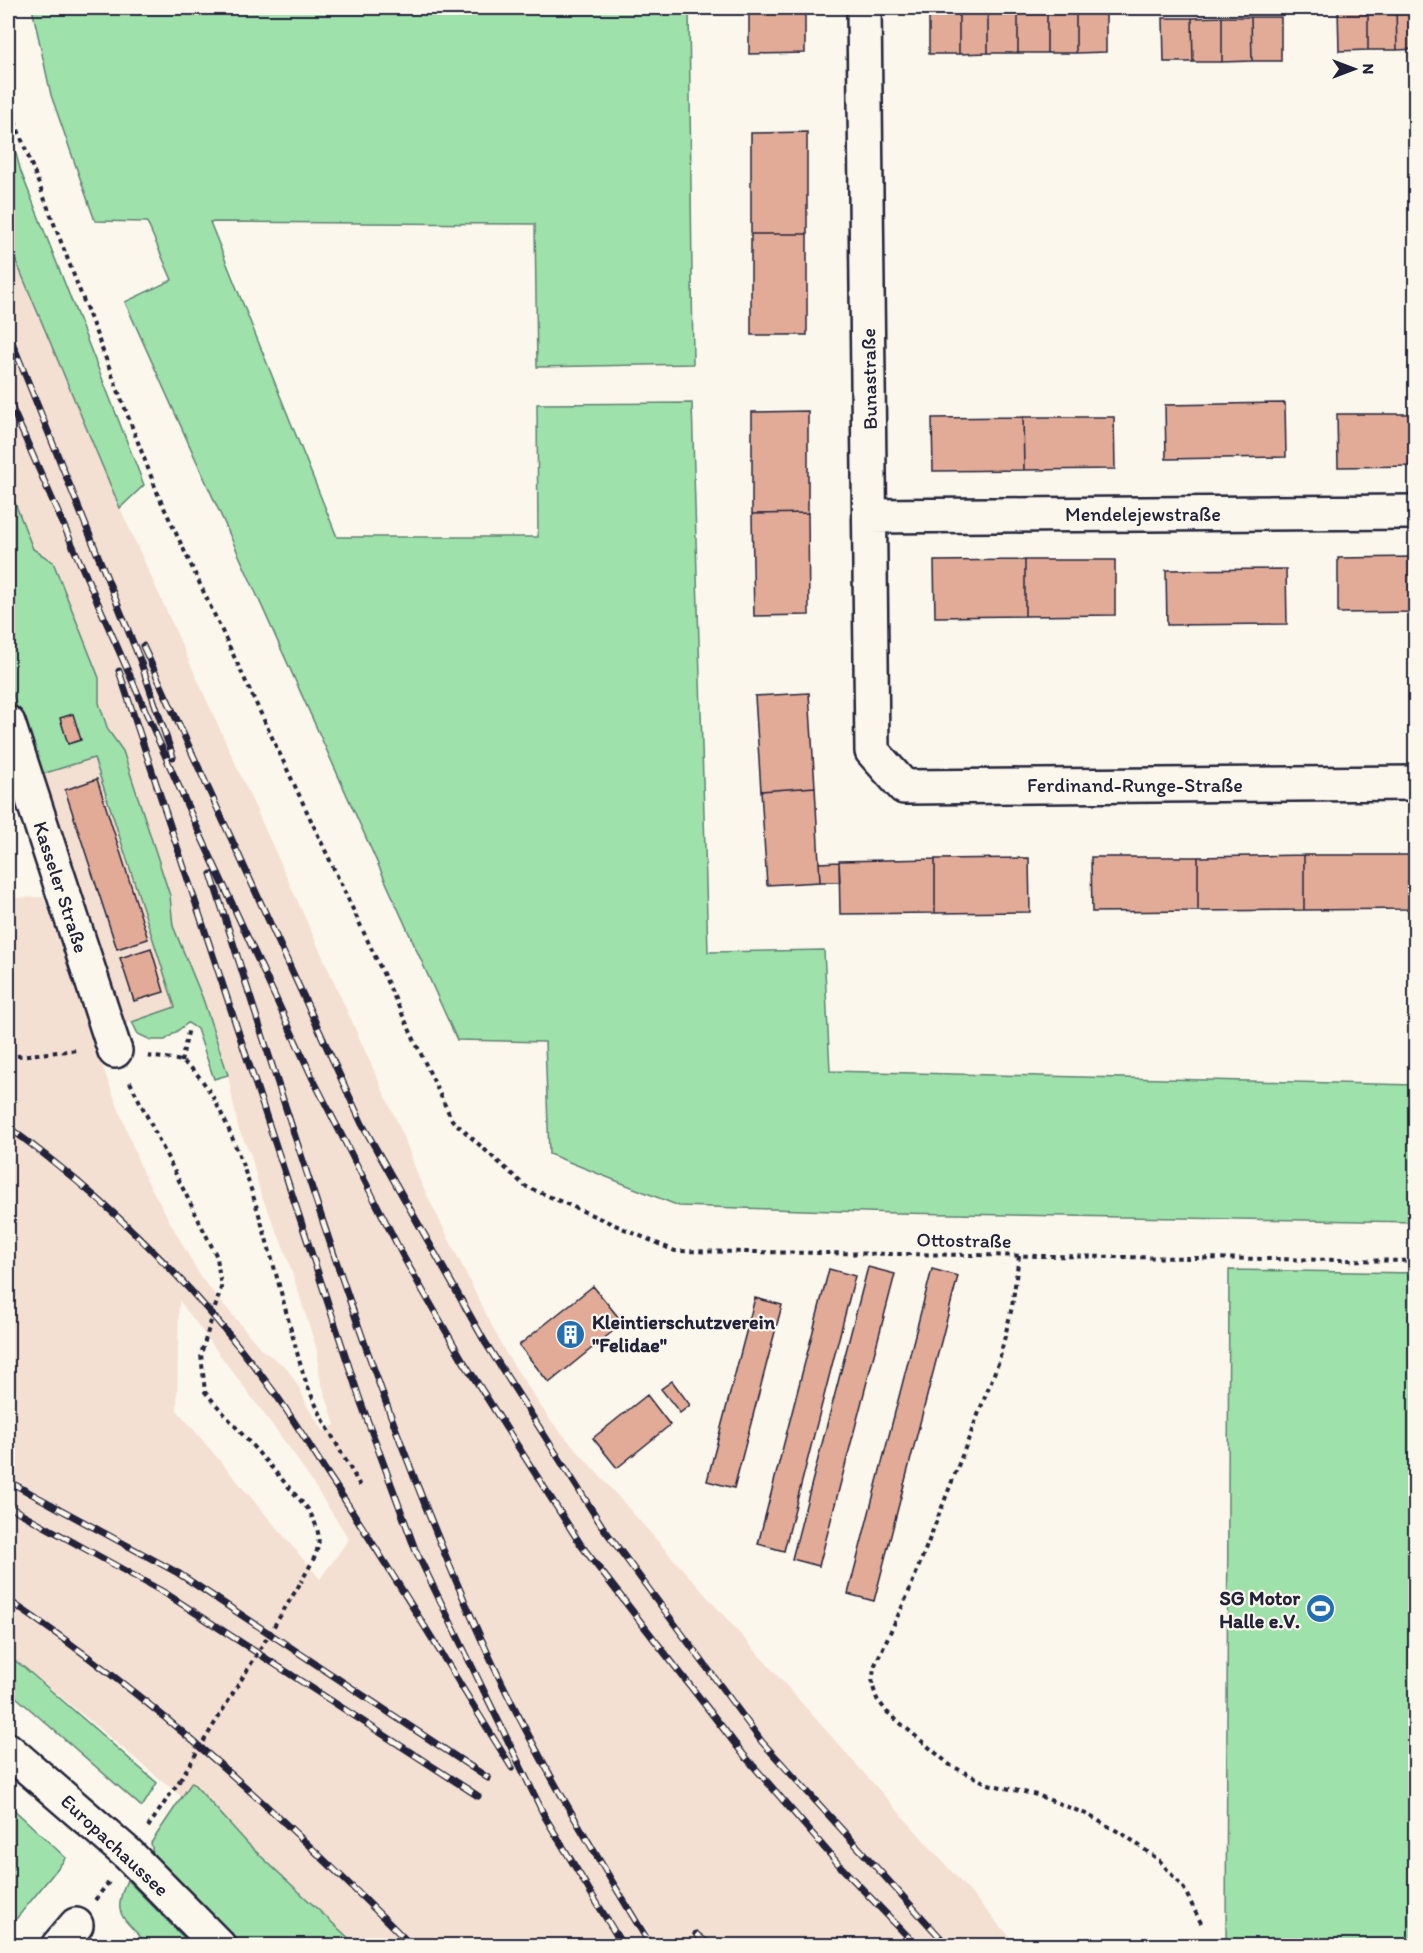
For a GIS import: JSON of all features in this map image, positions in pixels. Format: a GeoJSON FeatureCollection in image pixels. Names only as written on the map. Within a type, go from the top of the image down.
{"type":"FeatureCollection","features":[{"type":"Feature","properties":{"kind":"street","name":"Bunastraße"},"geometry":{"type":"LineString","coordinates":[[864,8],[872,751]]}},
{"type":"Feature","properties":{"kind":"street","name":"Mendelejewstraße"},"geometry":{"type":"LineString","coordinates":[[871,516],[1416,512]]}},
{"type":"Feature","properties":{"kind":"street","name":"Kasseler Straße"},"geometry":{"type":"LineString","coordinates":[[8,723],[115,1051]]}},
{"type":"Feature","properties":{"kind":"street","name":"Ferdinand-Runge-Straße"},"geometry":{"type":"LineString","coordinates":[[872,751],[904,787],[1416,783]]}},
{"type":"Feature","properties":{"kind":"street","name":"Europachaussee"},"geometry":{"type":"LineString","coordinates":[[8,1750],[128,1854],[219,1946]]}},
{"type":"Feature","properties":{"kind":"path","name":"Ottostraße"},"geometry":{"type":"LineString","coordinates":[[8,86],[15,122],[159,497],[452,1120],[525,1186],[675,1251],[1416,1261]]}},
{"type":"Feature","properties":{"kind":"path"},"geometry":{"type":"LineString","coordinates":[[181,1062],[189,1028]]}},
{"type":"Feature","properties":{"kind":"path"},"geometry":{"type":"LineString","coordinates":[[8,1057],[76,1050],[115,1051],[181,1062],[206,1084],[228,1126],[263,1226],[305,1378],[360,1486]]}},
{"type":"Feature","properties":{"kind":"path"},"geometry":{"type":"LineString","coordinates":[[115,1051],[217,1257],[221,1288],[201,1354],[206,1392],[308,1509],[318,1527],[320,1546],[301,1582],[180,1780]]}},
{"type":"Feature","properties":{"kind":"path"},"geometry":{"type":"LineString","coordinates":[[1019,1256],[1012,1308],[999,1361],[908,1594],[874,1667],[872,1684],[876,1698],[886,1712],[950,1765],[988,1784],[1037,1795],[1086,1814],[1126,1836],[1159,1860],[1184,1889],[1202,1925]]}},
{"type":"Feature","properties":{"kind":"shaded area"},"geometry":{"type":"Polygon","coordinates":[[[8,242],[120,508],[404,1137],[420,1181],[505,1352],[550,1420],[1017,1945],[356,1945],[257,1852],[254,1857],[26,1668],[8,1656],[8,898],[44,897],[97,1052],[143,1173],[201,1278],[262,1350],[286,1367],[300,1389],[308,1408],[324,1431],[335,1425],[320,1378],[317,1350],[285,1251],[260,1192],[251,1155],[238,1128],[228,1075],[203,999],[173,926],[170,895],[123,751],[108,730],[99,703],[99,678],[53,562],[33,549],[8,485],[8,242]],[[179,1300],[177,1410],[320,1579],[349,1539],[291,1450],[179,1300]]]}},
{"type":"Feature","properties":{"kind":"shaded area"},"geometry":{"type":"Polygon","coordinates":[[[94,757],[175,1007],[123,1025],[39,775],[94,757]]]}},
{"type":"Feature","properties":{"kind":"green space"},"geometry":{"type":"Polygon","coordinates":[[[32,8],[689,8],[693,364],[537,367],[535,224],[210,222],[337,537],[538,537],[537,404],[692,403],[708,952],[824,950],[830,1071],[1415,1085],[1415,1222],[897,1213],[679,1206],[549,1154],[545,1042],[457,1040],[125,302],[172,280],[147,222],[95,221],[51,95],[32,8]]]}},
{"type":"Feature","properties":{"kind":"green space"},"geometry":{"type":"Polygon","coordinates":[[[8,125],[21,172],[144,485],[120,508],[8,242],[8,125]]]}},
{"type":"Feature","properties":{"kind":"green space"},"geometry":{"type":"Polygon","coordinates":[[[8,485],[33,549],[53,562],[99,678],[99,703],[108,730],[123,751],[170,896],[173,926],[203,999],[228,1075],[214,1079],[197,1029],[188,1023],[165,1040],[151,1040],[138,1034],[132,1022],[175,1007],[94,758],[39,775],[8,680],[8,485]]]}},
{"type":"Feature","properties":{"kind":"green space","name":"SG Motor Halle e.V."},"geometry":{"type":"Polygon","coordinates":[[[1229,1270],[1415,1273],[1415,1945],[1226,1945],[1229,1270]]]}},
{"type":"Feature","properties":{"kind":"green space"},"geometry":{"type":"Polygon","coordinates":[[[8,1656],[25,1668],[157,1783],[142,1807],[8,1690],[8,1656]]]}},
{"type":"Feature","properties":{"kind":"green space"},"geometry":{"type":"Polygon","coordinates":[[[192,1782],[250,1846],[356,1945],[243,1945],[153,1854],[151,1843],[192,1782]]]}},
{"type":"Feature","properties":{"kind":"green space"},"geometry":{"type":"Polygon","coordinates":[[[8,1804],[66,1858],[8,1929],[8,1804]]]}},
{"type":"Feature","properties":{"kind":"green space"},"geometry":{"type":"Polygon","coordinates":[[[127,1880],[191,1945],[148,1945],[122,1916],[120,1910],[122,1892],[127,1880]]]}},
{"type":"Feature","properties":{"kind":"building"},"geometry":{"type":"Polygon","coordinates":[[[749,8],[805,8],[805,53],[749,54],[749,8]]]}},
{"type":"Feature","properties":{"kind":"building"},"geometry":{"type":"Polygon","coordinates":[[[959,8],[988,8],[988,53],[959,54],[959,8]]]}},
{"type":"Feature","properties":{"kind":"building"},"geometry":{"type":"Polygon","coordinates":[[[959,8],[959,54],[929,54],[929,9],[959,8]]]}},
{"type":"Feature","properties":{"kind":"building"},"geometry":{"type":"Polygon","coordinates":[[[988,8],[1018,8],[1018,53],[988,53],[988,8]]]}},
{"type":"Feature","properties":{"kind":"building"},"geometry":{"type":"Polygon","coordinates":[[[1018,8],[1047,8],[1047,53],[1018,53],[1018,8]]]}},
{"type":"Feature","properties":{"kind":"building"},"geometry":{"type":"Polygon","coordinates":[[[1047,8],[1076,8],[1076,53],[1047,53],[1047,8]]]}},
{"type":"Feature","properties":{"kind":"building"},"geometry":{"type":"Polygon","coordinates":[[[1076,8],[1106,8],[1106,52],[1076,53],[1076,8]]]}},
{"type":"Feature","properties":{"kind":"building"},"geometry":{"type":"Polygon","coordinates":[[[1338,8],[1368,8],[1368,50],[1339,51],[1338,8]]]}},
{"type":"Feature","properties":{"kind":"building"},"geometry":{"type":"Polygon","coordinates":[[[1368,8],[1396,8],[1397,50],[1368,50],[1368,8]]]}},
{"type":"Feature","properties":{"kind":"building"},"geometry":{"type":"Polygon","coordinates":[[[1396,8],[1416,8],[1416,49],[1397,50],[1396,8]]]}},
{"type":"Feature","properties":{"kind":"building"},"geometry":{"type":"Polygon","coordinates":[[[1222,17],[1251,17],[1252,61],[1222,62],[1222,17]]]}},
{"type":"Feature","properties":{"kind":"building"},"geometry":{"type":"Polygon","coordinates":[[[1222,17],[1222,62],[1193,62],[1192,18],[1222,17]]]}},
{"type":"Feature","properties":{"kind":"building"},"geometry":{"type":"Polygon","coordinates":[[[1251,17],[1281,17],[1281,61],[1252,61],[1251,17]]]}},
{"type":"Feature","properties":{"kind":"building"},"geometry":{"type":"Polygon","coordinates":[[[1163,18],[1192,18],[1193,62],[1164,62],[1163,18]]]}},
{"type":"Feature","properties":{"kind":"building"},"geometry":{"type":"Polygon","coordinates":[[[807,132],[807,234],[751,234],[751,133],[807,132]]]}},
{"type":"Feature","properties":{"kind":"building"},"geometry":{"type":"Polygon","coordinates":[[[751,234],[807,234],[807,335],[751,335],[751,234]]]}},
{"type":"Feature","properties":{"kind":"building"},"geometry":{"type":"Polygon","coordinates":[[[1285,403],[1286,457],[1166,459],[1165,405],[1285,403]]]}},
{"type":"Feature","properties":{"kind":"building"},"geometry":{"type":"Polygon","coordinates":[[[808,411],[808,513],[752,514],[752,412],[808,411]]]}},
{"type":"Feature","properties":{"kind":"building"},"geometry":{"type":"Polygon","coordinates":[[[1337,414],[1416,414],[1416,466],[1338,467],[1337,414]]]}},
{"type":"Feature","properties":{"kind":"building"},"geometry":{"type":"Polygon","coordinates":[[[1023,417],[1024,470],[933,471],[932,418],[1023,417]]]}},
{"type":"Feature","properties":{"kind":"building"},"geometry":{"type":"Polygon","coordinates":[[[1023,417],[1114,417],[1115,469],[1024,470],[1023,417]]]}},
{"type":"Feature","properties":{"kind":"building"},"geometry":{"type":"Polygon","coordinates":[[[808,513],[809,615],[754,616],[752,514],[808,513]]]}},
{"type":"Feature","properties":{"kind":"building"},"geometry":{"type":"Polygon","coordinates":[[[1416,557],[1416,612],[1338,613],[1338,558],[1416,557]]]}},
{"type":"Feature","properties":{"kind":"building"},"geometry":{"type":"Polygon","coordinates":[[[1025,560],[1025,616],[935,617],[934,561],[1025,560]]]}},
{"type":"Feature","properties":{"kind":"building"},"geometry":{"type":"Polygon","coordinates":[[[1025,560],[1115,560],[1115,615],[1025,616],[1025,560]]]}},
{"type":"Feature","properties":{"kind":"building"},"geometry":{"type":"Polygon","coordinates":[[[1286,569],[1287,624],[1167,625],[1166,570],[1286,569]]]}},
{"type":"Feature","properties":{"kind":"building"},"geometry":{"type":"Polygon","coordinates":[[[809,693],[815,787],[761,791],[755,696],[809,693]]]}},
{"type":"Feature","properties":{"kind":"building"},"geometry":{"type":"Polygon","coordinates":[[[73,714],[81,740],[68,744],[60,718],[73,714]]]}},
{"type":"Feature","properties":{"kind":"building"},"geometry":{"type":"Polygon","coordinates":[[[97,779],[148,939],[117,949],[65,790],[97,779]]]}},
{"type":"Feature","properties":{"kind":"building"},"geometry":{"type":"Polygon","coordinates":[[[815,787],[820,882],[767,885],[761,791],[815,787]]]}},
{"type":"Feature","properties":{"kind":"building"},"geometry":{"type":"Polygon","coordinates":[[[1304,855],[1410,855],[1411,909],[1304,910],[1304,855]]]}},
{"type":"Feature","properties":{"kind":"building"},"geometry":{"type":"Polygon","coordinates":[[[1304,855],[1304,910],[1198,911],[1198,857],[1304,855]]]}},
{"type":"Feature","properties":{"kind":"building"},"geometry":{"type":"Polygon","coordinates":[[[1091,857],[1198,857],[1198,911],[1092,912],[1091,857]]]}},
{"type":"Feature","properties":{"kind":"building"},"geometry":{"type":"Polygon","coordinates":[[[1029,858],[1030,912],[935,913],[935,859],[1029,858]]]}},
{"type":"Feature","properties":{"kind":"building"},"geometry":{"type":"Polygon","coordinates":[[[935,859],[935,913],[840,914],[839,861],[935,859]]]}},
{"type":"Feature","properties":{"kind":"building"},"geometry":{"type":"Polygon","coordinates":[[[839,862],[840,882],[820,882],[819,863],[839,862]]]}},
{"type":"Feature","properties":{"kind":"building"},"geometry":{"type":"Polygon","coordinates":[[[151,948],[164,992],[134,1001],[120,958],[151,948]]]}},
{"type":"Feature","properties":{"kind":"building"},"geometry":{"type":"Polygon","coordinates":[[[868,1267],[895,1274],[819,1566],[792,1559],[868,1267]]]}},
{"type":"Feature","properties":{"kind":"building"},"geometry":{"type":"Polygon","coordinates":[[[829,1269],[855,1276],[784,1551],[758,1544],[829,1269]]]}},
{"type":"Feature","properties":{"kind":"building"},"geometry":{"type":"Polygon","coordinates":[[[932,1269],[958,1276],[874,1601],[848,1594],[932,1269]]]}},
{"type":"Feature","properties":{"kind":"building","name":"Kleintierschutzverein \"Felidae\""},"geometry":{"type":"Polygon","coordinates":[[[593,1286],[623,1323],[549,1383],[519,1345],[593,1286]]]}},
{"type":"Feature","properties":{"kind":"building"},"geometry":{"type":"Polygon","coordinates":[[[755,1298],[782,1305],[734,1488],[707,1481],[755,1298]]]}},
{"type":"Feature","properties":{"kind":"building"},"geometry":{"type":"Polygon","coordinates":[[[672,1381],[690,1405],[680,1413],[661,1389],[672,1381]]]}},
{"type":"Feature","properties":{"kind":"building"},"geometry":{"type":"Polygon","coordinates":[[[647,1395],[670,1425],[617,1468],[593,1438],[647,1395]]]}},
{"type":"Feature","properties":{"kind":"railway"},"geometry":{"type":"LineString","coordinates":[[8,332],[140,660],[173,757]]}},
{"type":"Feature","properties":{"kind":"railway"},"geometry":{"type":"LineString","coordinates":[[8,399],[194,821],[313,1079],[404,1258],[462,1359],[581,1545],[743,1754],[841,1867],[917,1946]]}},
{"type":"Feature","properties":{"kind":"railway"},"geometry":{"type":"LineString","coordinates":[[143,646],[362,1124],[485,1342],[602,1526],[762,1742],[948,1946]]}},
{"type":"Feature","properties":{"kind":"railway"},"geometry":{"type":"LineString","coordinates":[[119,671],[360,1400],[415,1549],[545,1817],[623,1946]]}},
{"type":"Feature","properties":{"kind":"railway"},"geometry":{"type":"LineString","coordinates":[[211,874],[335,1257],[368,1353],[440,1541],[479,1634],[517,1714],[582,1831],[651,1946]]}},
{"type":"Feature","properties":{"kind":"railway"},"geometry":{"type":"LineString","coordinates":[[8,1127],[82,1185],[151,1249],[184,1283],[245,1355],[274,1392],[354,1515],[512,1768]]}},
{"type":"Feature","properties":{"kind":"railway"},"geometry":{"type":"LineString","coordinates":[[8,1481],[178,1573],[488,1778]]}},
{"type":"Feature","properties":{"kind":"railway"},"geometry":{"type":"LineString","coordinates":[[8,1506],[165,1593],[478,1796]]}},
{"type":"Feature","properties":{"kind":"railway"},"geometry":{"type":"LineString","coordinates":[[8,1600],[63,1638],[168,1720],[268,1807],[412,1946]]}},
{"type":"Feature","properties":{"kind":"railway"},"geometry":{"type":"LineString","coordinates":[[696,1934],[711,1946]]}},
{"type":"Feature","properties":{"kind":"place","name":"Kleintierschutzverein \"Felidae\""},"geometry":{"type":"Point","coordinates":[571,1334]}},
{"type":"Feature","properties":{"kind":"place","name":"SG Motor Halle e.V."},"geometry":{"type":"Point","coordinates":[1321,1609]}}]}
